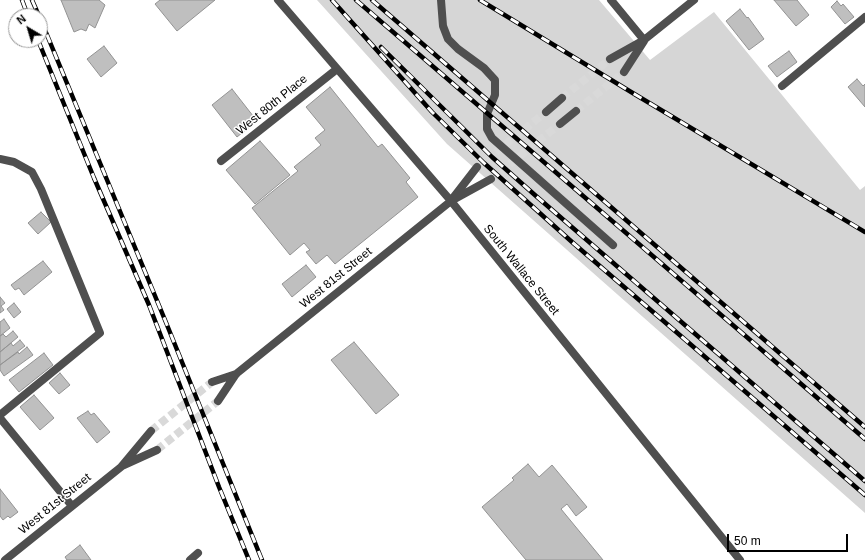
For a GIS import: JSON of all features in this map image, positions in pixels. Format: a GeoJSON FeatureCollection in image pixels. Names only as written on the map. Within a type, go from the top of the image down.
{"type":"FeatureCollection","features":[{"type":"Feature","properties":{"kind":"street","name":"South Wallace Street"},"geometry":{"type":"LineString","coordinates":[[278,0],[451,201],[740,560]]}},
{"type":"Feature","properties":{"kind":"street"},"geometry":{"type":"LineString","coordinates":[[441,0],[443,26],[448,39],[458,49],[484,68],[495,80],[495,95],[487,114],[487,129],[492,138],[613,245]]}},
{"type":"Feature","properties":{"kind":"street"},"geometry":{"type":"LineString","coordinates":[[611,0],[644,40]]}},
{"type":"Feature","properties":{"kind":"street"},"geometry":{"type":"LineString","coordinates":[[610,60],[644,40],[694,0]]}},
{"type":"Feature","properties":{"kind":"street"},"geometry":{"type":"LineString","coordinates":[[782,86],[865,17]]}},
{"type":"Feature","properties":{"kind":"street"},"geometry":{"type":"LineString","coordinates":[[624,72],[644,40]]}},
{"type":"Feature","properties":{"kind":"street","name":"West 80th Place"},"geometry":{"type":"LineString","coordinates":[[221,161],[337,69]]}},
{"type":"Feature","properties":{"kind":"street"},"geometry":{"type":"LineString","coordinates":[[546,112],[562,98]]}},
{"type":"Feature","properties":{"kind":"street"},"geometry":{"type":"LineString","coordinates":[[560,124],[576,111]]}},
{"type":"Feature","properties":{"kind":"street"},"geometry":{"type":"LineString","coordinates":[[0,160],[14,162],[32,172],[41,189],[100,333],[0,416],[72,506]]}},
{"type":"Feature","properties":{"kind":"street","name":"West 81st Street"},"geometry":{"type":"LineString","coordinates":[[451,201],[477,167]]}},
{"type":"Feature","properties":{"kind":"street","name":"West 81st Street"},"geometry":{"type":"LineString","coordinates":[[218,401],[236,374],[451,201],[491,180]]}},
{"type":"Feature","properties":{"kind":"street","name":"West 81st Street"},"geometry":{"type":"LineString","coordinates":[[212,382],[236,374]]}},
{"type":"Feature","properties":{"kind":"street","name":"West 81st Street"},"geometry":{"type":"LineString","coordinates":[[5,560],[121,466],[151,431]]}},
{"type":"Feature","properties":{"kind":"street","name":"West 81st Street"},"geometry":{"type":"LineString","coordinates":[[121,466],[157,450]]}},
{"type":"Feature","properties":{"kind":"street"},"geometry":{"type":"LineString","coordinates":[[190,560],[198,553]]}},
{"type":"Feature","properties":{"kind":"shaded area"},"geometry":{"type":"Polygon","coordinates":[[[317,0],[599,0],[650,60],[714,12],[860,190],[865,186],[865,513],[447,144],[317,0]]]}},
{"type":"Feature","properties":{"kind":"building"},"geometry":{"type":"Polygon","coordinates":[[[61,0],[99,0],[105,5],[95,28],[89,24],[86,31],[81,29],[74,32],[61,0]]]}},
{"type":"Feature","properties":{"kind":"building"},"geometry":{"type":"Polygon","coordinates":[[[160,0],[215,0],[177,31],[155,4],[160,0]]]}},
{"type":"Feature","properties":{"kind":"building"},"geometry":{"type":"Polygon","coordinates":[[[774,0],[797,0],[809,15],[796,26],[774,0]]]}},
{"type":"Feature","properties":{"kind":"building"},"geometry":{"type":"Polygon","coordinates":[[[837,1],[841,6],[843,4],[854,17],[845,24],[831,7],[837,1]]]}},
{"type":"Feature","properties":{"kind":"building"},"geometry":{"type":"Polygon","coordinates":[[[740,9],[747,18],[748,17],[764,39],[749,50],[726,21],[740,9]]]}},
{"type":"Feature","properties":{"kind":"building"},"geometry":{"type":"Polygon","coordinates":[[[104,46],[117,63],[101,77],[87,59],[104,46]]]}},
{"type":"Feature","properties":{"kind":"building"},"geometry":{"type":"Polygon","coordinates":[[[789,51],[797,62],[777,77],[768,66],[789,51]]]}},
{"type":"Feature","properties":{"kind":"building"},"geometry":{"type":"Polygon","coordinates":[[[857,79],[863,86],[865,84],[865,107],[848,87],[857,79]]]}},
{"type":"Feature","properties":{"kind":"building"},"geometry":{"type":"Polygon","coordinates":[[[330,87],[378,147],[382,144],[410,178],[406,182],[418,197],[335,264],[327,255],[316,264],[306,252],[310,250],[304,243],[290,255],[252,208],[298,171],[294,167],[321,145],[315,138],[325,130],[306,107],[330,87]]]}},
{"type":"Feature","properties":{"kind":"building"},"geometry":{"type":"Polygon","coordinates":[[[232,89],[257,121],[237,137],[212,105],[232,89]]]}},
{"type":"Feature","properties":{"kind":"building"},"geometry":{"type":"Polygon","coordinates":[[[260,141],[290,175],[255,204],[226,170],[260,141]]]}},
{"type":"Feature","properties":{"kind":"building"},"geometry":{"type":"Polygon","coordinates":[[[41,212],[51,222],[38,234],[28,223],[41,212]]]}},
{"type":"Feature","properties":{"kind":"building"},"geometry":{"type":"Polygon","coordinates":[[[43,261],[52,272],[24,295],[19,288],[15,290],[11,285],[43,261]]]}},
{"type":"Feature","properties":{"kind":"building"},"geometry":{"type":"Polygon","coordinates":[[[306,265],[316,277],[292,297],[282,284],[306,265]]]}},
{"type":"Feature","properties":{"kind":"building"},"geometry":{"type":"Polygon","coordinates":[[[0,297],[5,303],[1,306],[4,310],[0,313],[0,297]]]}},
{"type":"Feature","properties":{"kind":"building"},"geometry":{"type":"Polygon","coordinates":[[[14,303],[21,312],[14,318],[7,309],[14,303]]]}},
{"type":"Feature","properties":{"kind":"building"},"geometry":{"type":"Polygon","coordinates":[[[4,319],[10,328],[0,336],[0,322],[4,319]]]}},
{"type":"Feature","properties":{"kind":"building"},"geometry":{"type":"Polygon","coordinates":[[[13,331],[18,337],[0,352],[0,336],[3,334],[6,337],[13,331]]]}},
{"type":"Feature","properties":{"kind":"building"},"geometry":{"type":"Polygon","coordinates":[[[20,340],[25,346],[0,365],[0,352],[11,343],[13,346],[20,340]]]}},
{"type":"Feature","properties":{"kind":"building"},"geometry":{"type":"Polygon","coordinates":[[[354,342],[399,395],[376,414],[331,360],[354,342]]]}},
{"type":"Feature","properties":{"kind":"building"},"geometry":{"type":"Polygon","coordinates":[[[27,347],[33,355],[4,376],[0,370],[0,365],[18,352],[19,354],[27,347]]]}},
{"type":"Feature","properties":{"kind":"building"},"geometry":{"type":"Polygon","coordinates":[[[44,353],[53,365],[19,392],[9,380],[44,353]]]}},
{"type":"Feature","properties":{"kind":"building"},"geometry":{"type":"Polygon","coordinates":[[[60,373],[70,385],[59,394],[49,383],[60,373]]]}},
{"type":"Feature","properties":{"kind":"building"},"geometry":{"type":"Polygon","coordinates":[[[34,395],[54,418],[40,430],[20,407],[34,395]]]}},
{"type":"Feature","properties":{"kind":"building"},"geometry":{"type":"Polygon","coordinates":[[[88,411],[91,415],[94,413],[110,432],[97,443],[77,418],[88,411]]]}},
{"type":"Feature","properties":{"kind":"building"},"geometry":{"type":"Polygon","coordinates":[[[528,464],[539,477],[552,465],[587,507],[576,516],[567,504],[561,509],[603,560],[526,560],[482,507],[514,480],[512,478],[528,464]]]}},
{"type":"Feature","properties":{"kind":"building"},"geometry":{"type":"Polygon","coordinates":[[[0,489],[18,512],[10,518],[8,516],[3,520],[0,516],[0,489]]]}},
{"type":"Feature","properties":{"kind":"building"},"geometry":{"type":"Polygon","coordinates":[[[80,545],[91,560],[67,560],[65,557],[80,545]]]}},
{"type":"Feature","properties":{"kind":"tunnel"},"geometry":{"type":"LineString","coordinates":[[562,98],[610,59]]}},
{"type":"Feature","properties":{"kind":"tunnel"},"geometry":{"type":"LineString","coordinates":[[576,111],[624,72]]}},
{"type":"Feature","properties":{"kind":"tunnel"},"geometry":{"type":"LineString","coordinates":[[477,167],[546,112]]}},
{"type":"Feature","properties":{"kind":"tunnel"},"geometry":{"type":"LineString","coordinates":[[491,179],[560,124]]}},
{"type":"Feature","properties":{"kind":"tunnel"},"geometry":{"type":"LineString","coordinates":[[151,431],[212,382]]}},
{"type":"Feature","properties":{"kind":"tunnel"},"geometry":{"type":"LineString","coordinates":[[157,450],[218,401]]}},
{"type":"Feature","properties":{"kind":"railway"},"geometry":{"type":"LineString","coordinates":[[22,0],[25,8]]}},
{"type":"Feature","properties":{"kind":"railway"},"geometry":{"type":"LineString","coordinates":[[32,0],[36,8]]}},
{"type":"Feature","properties":{"kind":"railway"},"geometry":{"type":"LineString","coordinates":[[332,0],[432,112],[484,163],[572,242],[865,495]]}},
{"type":"Feature","properties":{"kind":"railway"},"geometry":{"type":"LineString","coordinates":[[356,0],[865,439]]}},
{"type":"Feature","properties":{"kind":"railway"},"geometry":{"type":"LineString","coordinates":[[372,0],[865,427]]}},
{"type":"Feature","properties":{"kind":"railway"},"geometry":{"type":"LineString","coordinates":[[480,0],[865,232]]}},
{"type":"Feature","properties":{"kind":"railway"},"geometry":{"type":"LineString","coordinates":[[48,37],[262,560]]}},
{"type":"Feature","properties":{"kind":"railway"},"geometry":{"type":"LineString","coordinates":[[381,47],[492,157],[865,481]]}},
{"type":"Feature","properties":{"kind":"railway"},"geometry":{"type":"LineString","coordinates":[[41,48],[94,178],[149,305],[219,487],[249,560]]}}]}
